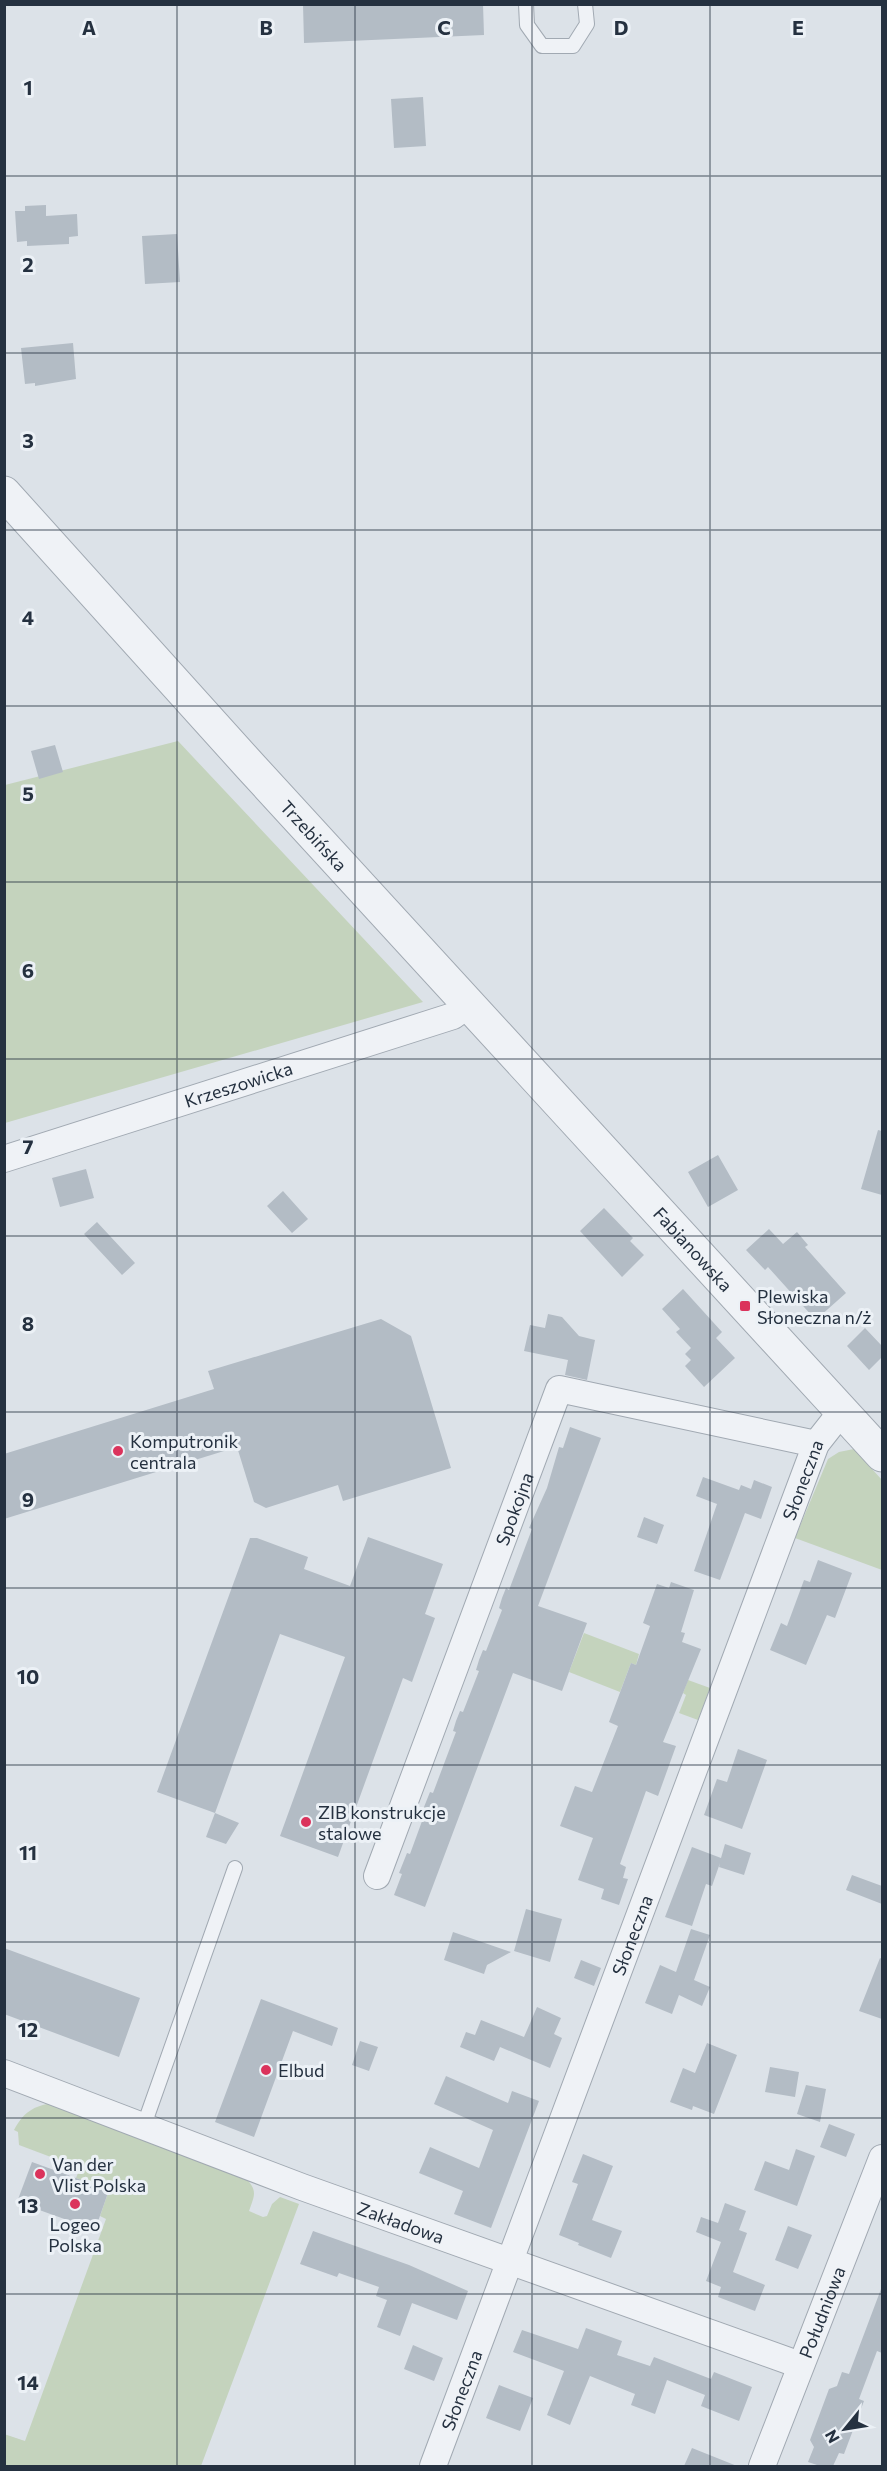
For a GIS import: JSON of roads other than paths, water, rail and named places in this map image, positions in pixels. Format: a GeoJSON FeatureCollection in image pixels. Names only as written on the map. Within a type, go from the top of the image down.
{"type":"FeatureCollection","features":[{"type":"Feature","properties":{"kind":"street","name":"Trzebińska"},"geometry":{"type":"LineString","coordinates":[[4,492],[251,768],[626,1176]]}},
{"type":"Feature","properties":{"kind":"street","name":"Krzeszowicka"},"geometry":{"type":"LineString","coordinates":[[4,1159],[453,1016],[468,1005]]}},
{"type":"Feature","properties":{"kind":"street","name":"Fabianowska"},"geometry":{"type":"LineString","coordinates":[[626,1176],[882,1455]]}},
{"type":"Feature","properties":{"kind":"street","name":"Spokojna"},"geometry":{"type":"LineString","coordinates":[[377,1876],[559,1389],[816,1444]]}},
{"type":"Feature","properties":{"kind":"street","name":"Słoneczna"},"geometry":{"type":"LineString","coordinates":[[433,2466],[816,1444],[842,1411]]}},
{"type":"Feature","properties":{"kind":"street","name":"Zakładowa"},"geometry":{"type":"LineString","coordinates":[[4,2073],[302,2187],[800,2365]]}},
{"type":"Feature","properties":{"kind":"street","name":"Południowa"},"geometry":{"type":"LineString","coordinates":[[762,2466],[882,2158]]}},
{"type":"Feature","properties":{"kind":"lane"},"geometry":{"type":"LineString","coordinates":[[526,4],[527,25],[542,46],[573,46],[587,24],[585,4]]}},
{"type":"Feature","properties":{"kind":"lane"},"geometry":{"type":"LineString","coordinates":[[144,2125],[235,1868]]}},
{"type":"Feature","properties":{"kind":"place","name":"Plewiska Słoneczna n/ż"},"geometry":{"type":"Point","coordinates":[745,1306]}},
{"type":"Feature","properties":{"kind":"place","name":"Komputronik centrala"},"geometry":{"type":"Point","coordinates":[118,1451]}},
{"type":"Feature","properties":{"kind":"place","name":"ZIB konstrukcje stalowe"},"geometry":{"type":"Point","coordinates":[306,1822]}},
{"type":"Feature","properties":{"kind":"place","name":"Elbud"},"geometry":{"type":"Point","coordinates":[266,2070]}},
{"type":"Feature","properties":{"kind":"place","name":"Van der Vlist Polska"},"geometry":{"type":"Point","coordinates":[40,2174]}},
{"type":"Feature","properties":{"kind":"place","name":"Logeo Polska"},"geometry":{"type":"Point","coordinates":[75,2204]}}]}
